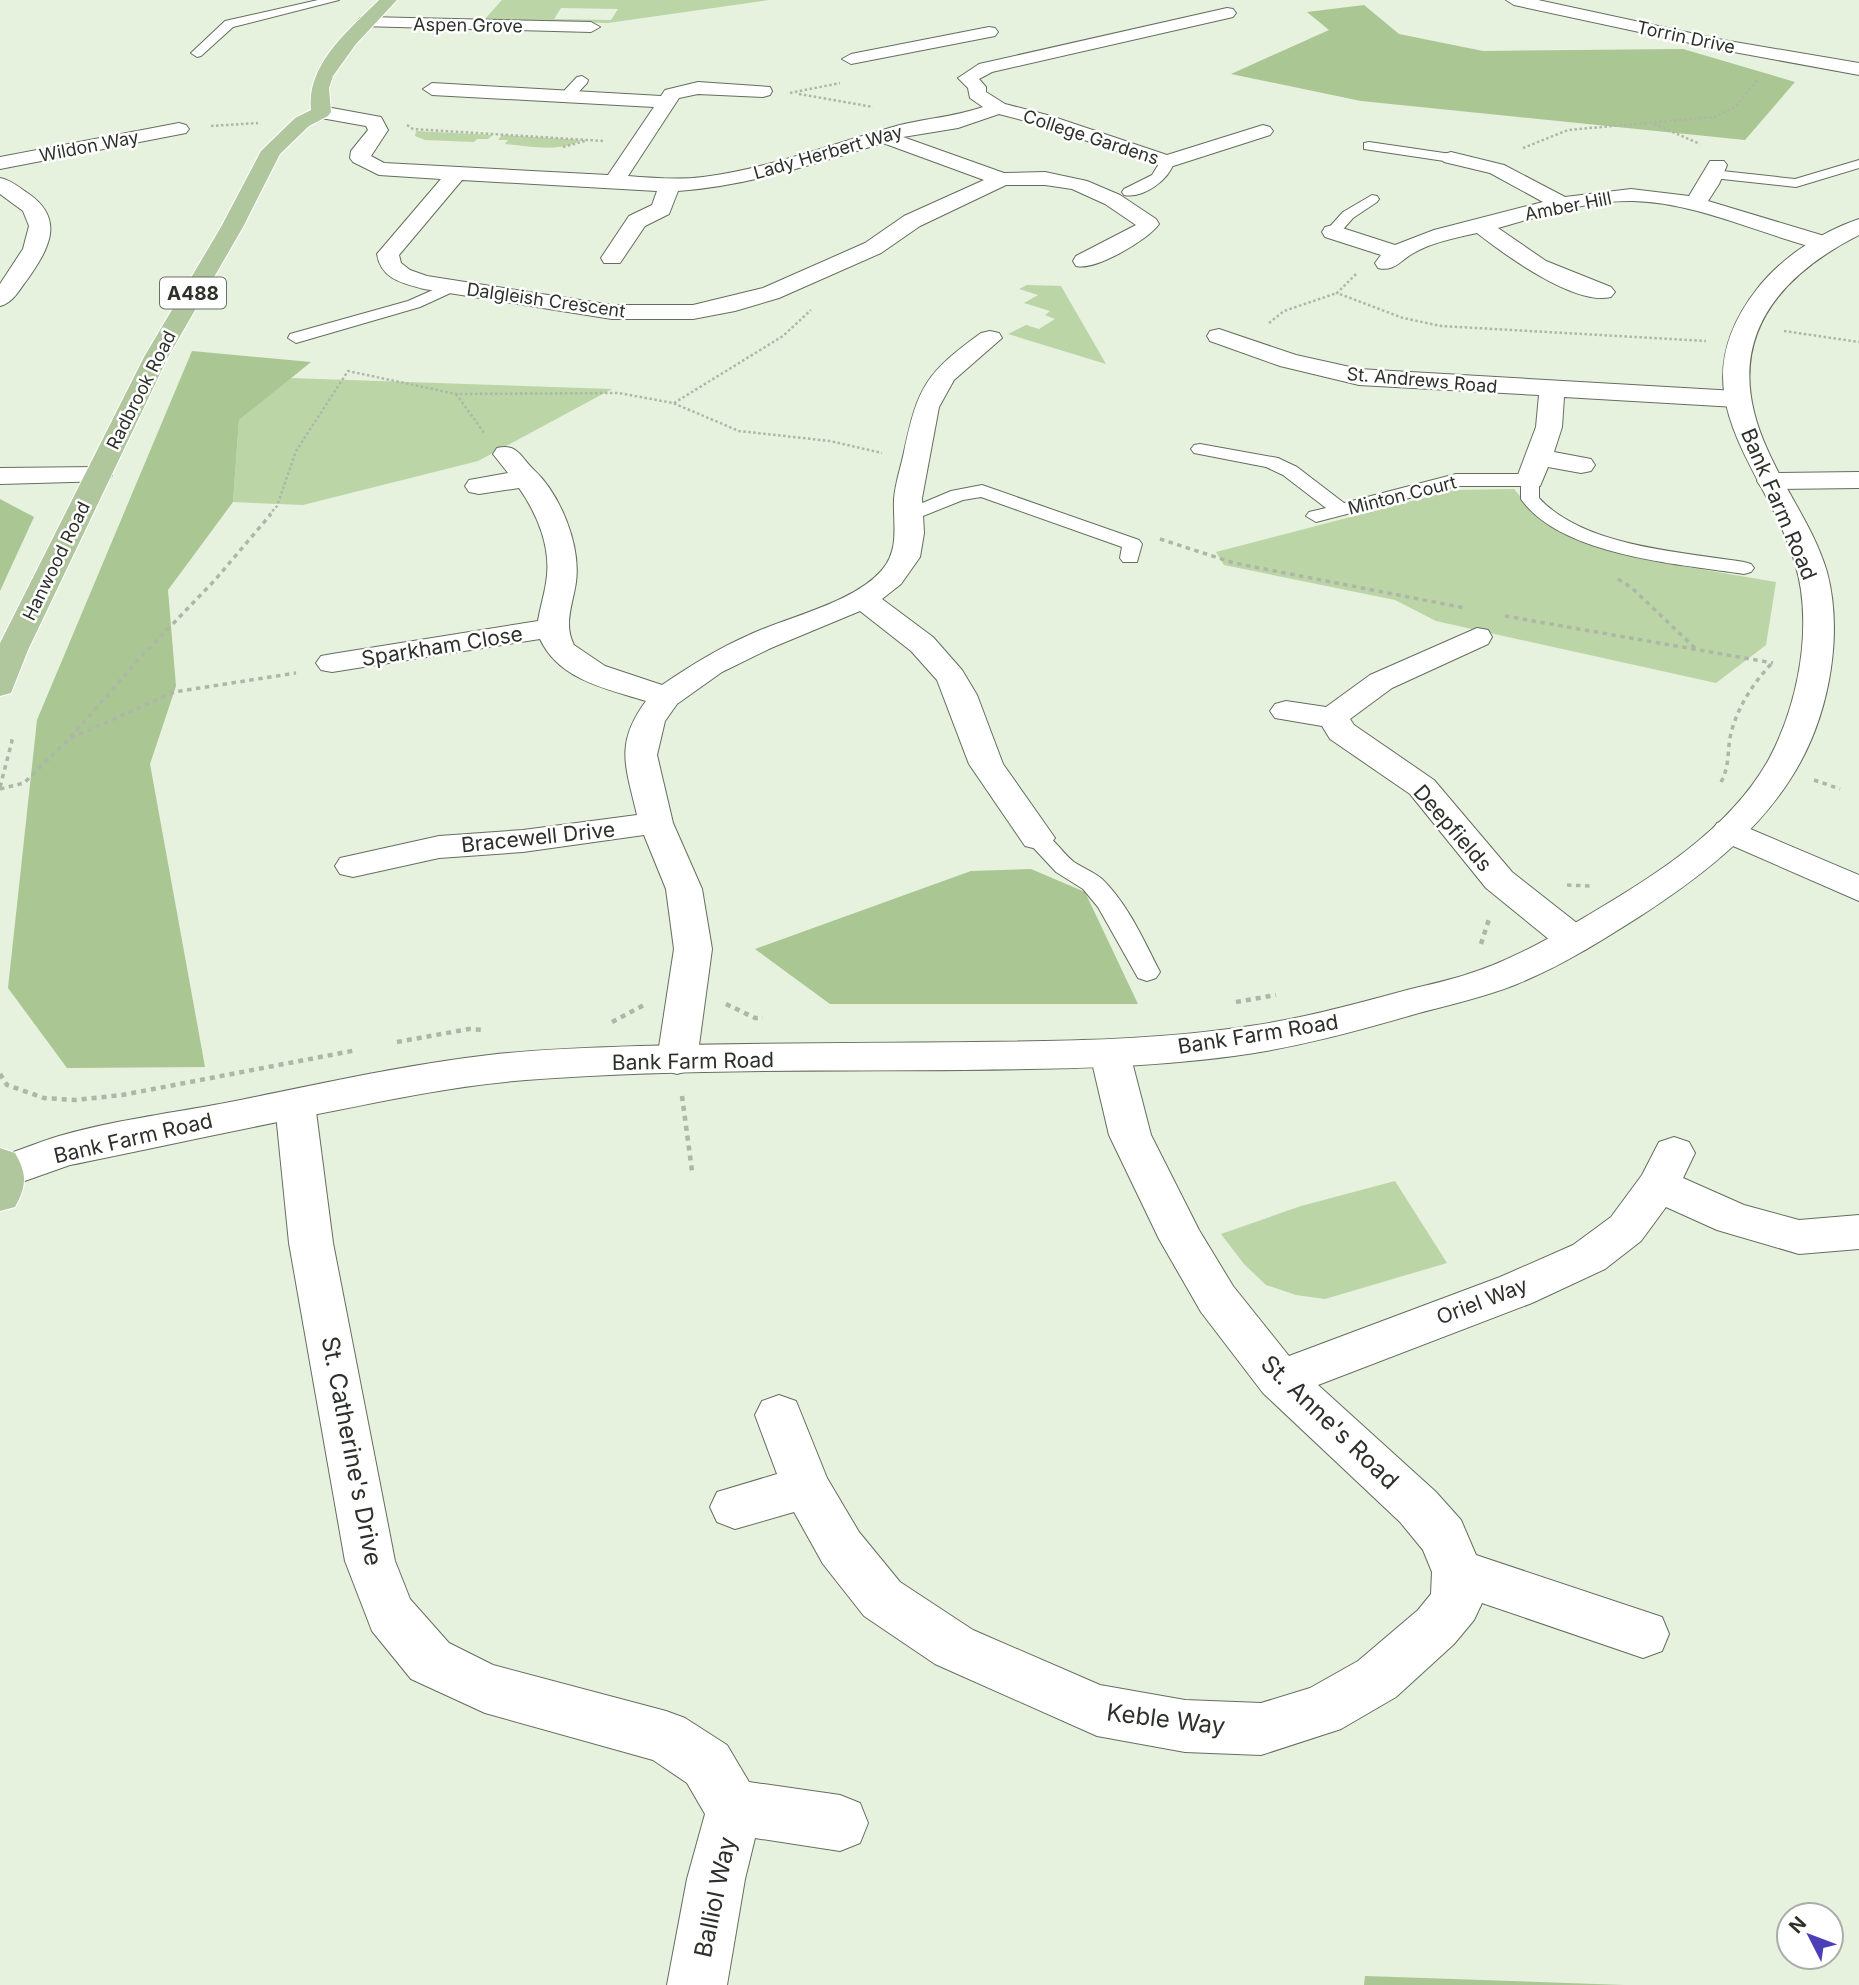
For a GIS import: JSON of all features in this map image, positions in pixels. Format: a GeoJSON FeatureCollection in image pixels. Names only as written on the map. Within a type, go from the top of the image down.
{"type":"FeatureCollection","features":[{"type":"Feature","properties":{"kind":"main road"},"geometry":{"type":"LineString","coordinates":[[311,117],[326,71],[366,22],[388,0]]}},
{"type":"Feature","properties":{"kind":"main road","name":"Radbrook Road"},"geometry":{"type":"LineString","coordinates":[[98,475],[156,357],[232,227],[271,151],[311,117]]}},
{"type":"Feature","properties":{"kind":"main road","name":"Hanwood Road"},"geometry":{"type":"LineString","coordinates":[[0,686],[12,650],[98,475]]}},
{"type":"Feature","properties":{"kind":"street","name":"Torrin Drive"},"geometry":{"type":"LineString","coordinates":[[1514,0],[1778,55],[1859,69]]}},
{"type":"Feature","properties":{"kind":"street"},"geometry":{"type":"LineString","coordinates":[[1576,14],[1602,0]]}},
{"type":"Feature","properties":{"kind":"street"},"geometry":{"type":"LineString","coordinates":[[998,108],[977,94],[977,87],[967,78],[986,68],[1227,13]]}},
{"type":"Feature","properties":{"kind":"street","name":"Aspen Grove"},"geometry":{"type":"LineString","coordinates":[[366,22],[569,31],[591,27]]}},
{"type":"Feature","properties":{"kind":"street"},"geometry":{"type":"LineString","coordinates":[[851,59],[989,32]]}},
{"type":"Feature","properties":{"kind":"street"},"geometry":{"type":"LineString","coordinates":[[933,43],[986,68]]}},
{"type":"Feature","properties":{"kind":"street"},"geometry":{"type":"LineString","coordinates":[[432,89],[666,102]]}},
{"type":"Feature","properties":{"kind":"street"},"geometry":{"type":"LineString","coordinates":[[614,182],[671,94],[687,89],[763,91]]}},
{"type":"Feature","properties":{"kind":"street","name":"Lady Herbert Way"},"geometry":{"type":"LineString","coordinates":[[311,117],[374,121],[378,131],[361,151],[360,158],[367,164],[399,172],[670,185],[703,183],[776,169],[883,136],[958,121],[998,108]]}},
{"type":"Feature","properties":{"kind":"street","name":"College Gardens"},"geometry":{"type":"LineString","coordinates":[[998,108],[1044,120],[1167,162],[1263,131]]}},
{"type":"Feature","properties":{"kind":"street","name":"Wildon Way"},"geometry":{"type":"LineString","coordinates":[[0,163],[179,129]]}},
{"type":"Feature","properties":{"kind":"street"},"geometry":{"type":"LineString","coordinates":[[883,136],[1002,179],[1047,176],[1088,187],[1117,202],[1148,224],[1143,230],[1084,261]]}},
{"type":"Feature","properties":{"kind":"street"},"geometry":{"type":"LineString","coordinates":[[1451,158],[1497,169],[1564,205]]}},
{"type":"Feature","properties":{"kind":"street"},"geometry":{"type":"LineString","coordinates":[[1694,205],[1715,169]]}},
{"type":"Feature","properties":{"kind":"street","name":"Dalgleish Crescent"},"geometry":{"type":"LineString","coordinates":[[455,175],[388,254],[390,266],[402,275],[451,287],[612,312],[648,313],[692,312],[735,304],[795,283],[873,248],[912,221],[1002,179]]}},
{"type":"Feature","properties":{"kind":"street"},"geometry":{"type":"LineString","coordinates":[[0,184],[24,201],[38,217],[39,235],[24,269],[0,299]]}},
{"type":"Feature","properties":{"kind":"street"},"geometry":{"type":"LineString","coordinates":[[612,258],[637,221],[661,209],[670,185]]}},
{"type":"Feature","properties":{"kind":"street","name":"Amber Hill"},"geometry":{"type":"LineString","coordinates":[[1391,258],[1443,235],[1481,225],[1609,196],[1634,195],[1694,205],[1790,231],[1823,243]]}},
{"type":"Feature","properties":{"kind":"street"},"geometry":{"type":"LineString","coordinates":[[1481,225],[1542,271],[1603,292]]}},
{"type":"Feature","properties":{"kind":"street"},"geometry":{"type":"LineString","coordinates":[[1742,335],[1759,303],[1797,259],[1859,226]]}},
{"type":"Feature","properties":{"kind":"street"},"geometry":{"type":"LineString","coordinates":[[1333,232],[1391,258]]}},
{"type":"Feature","properties":{"kind":"street","name":"Bank Farm Road"},"geometry":{"type":"LineString","coordinates":[[1,1177],[65,1150],[453,1073],[531,1065],[677,1060],[1110,1054],[1233,1043],[1349,1020],[1492,980],[1574,940],[1667,882],[1729,831],[1774,778],[1799,732],[1812,685],[1817,597],[1810,566],[1749,440],[1736,399],[1734,372],[1742,335]]}},
{"type":"Feature","properties":{"kind":"street","name":"St. Andrews Road"},"geometry":{"type":"LineString","coordinates":[[1219,336],[1289,361],[1359,377],[1736,399]]}},
{"type":"Feature","properties":{"kind":"street"},"geometry":{"type":"LineString","coordinates":[[1253,350],[1275,336]]}},
{"type":"Feature","properties":{"kind":"street"},"geometry":{"type":"LineString","coordinates":[[677,1060],[693,949],[684,889],[656,823],[640,755],[649,720],[666,696],[711,665],[760,641],[863,599],[891,578],[905,558],[910,533],[908,516],[914,460],[926,407],[935,389],[957,362],[990,338]]}},
{"type":"Feature","properties":{"kind":"street"},"geometry":{"type":"LineString","coordinates":[[1552,390],[1549,427],[1535,468],[1581,465]]}},
{"type":"Feature","properties":{"kind":"street","name":"Sparkham Close"},"geometry":{"type":"LineString","coordinates":[[506,454],[528,478],[546,505],[558,533],[562,572],[552,628],[561,650],[585,669],[666,696]]}},
{"type":"Feature","properties":{"kind":"street"},"geometry":{"type":"LineString","coordinates":[[0,476],[98,475]]}},
{"type":"Feature","properties":{"kind":"street"},"geometry":{"type":"LineString","coordinates":[[479,486],[528,478]]}},
{"type":"Feature","properties":{"kind":"street"},"geometry":{"type":"LineString","coordinates":[[1771,481],[1859,480]]}},
{"type":"Feature","properties":{"kind":"street"},"geometry":{"type":"LineString","coordinates":[[863,599],[897,622],[929,651],[953,679],[979,751],[990,773],[1037,838]]}},
{"type":"Feature","properties":{"kind":"street","name":"Sparkham Close"},"geometry":{"type":"LineString","coordinates":[[332,663],[552,628]]}},
{"type":"Feature","properties":{"kind":"street"},"geometry":{"type":"LineString","coordinates":[[1286,711],[1334,718],[1346,703],[1465,629]]}},
{"type":"Feature","properties":{"kind":"street","name":"Deepfields"},"geometry":{"type":"LineString","coordinates":[[1334,718],[1342,732],[1422,787],[1499,880],[1574,940]]}},
{"type":"Feature","properties":{"kind":"street","name":"Bracewell Drive"},"geometry":{"type":"LineString","coordinates":[[353,866],[425,864],[439,846],[566,836],[656,823]]}},
{"type":"Feature","properties":{"kind":"street"},"geometry":{"type":"LineString","coordinates":[[1729,831],[1859,889]]}},
{"type":"Feature","properties":{"kind":"street","name":"St. Anne's Road"},"geometry":{"type":"LineString","coordinates":[[1110,1054],[1130,1135],[1181,1239],[1217,1299],[1280,1379],[1419,1507],[1443,1536],[1458,1572]]}},
{"type":"Feature","properties":{"kind":"street","name":"St. Catherine's Drive"},"geometry":{"type":"LineString","coordinates":[[295,1104],[311,1243],[370,1561],[390,1614],[430,1661],[485,1688],[666,1737],[707,1764],[734,1810]]}},
{"type":"Feature","properties":{"kind":"street","name":"Oriel Way"},"geometry":{"type":"LineString","coordinates":[[1280,1379],[1516,1290],[1589,1257],[1626,1229],[1666,1169],[1732,1219],[1799,1237],[1859,1232]]}},
{"type":"Feature","properties":{"kind":"street","name":"Keble Way"},"geometry":{"type":"LineString","coordinates":[[779,1415],[806,1487],[841,1548],[882,1599],[954,1647],[1097,1710],[1185,1726],[1261,1729],[1322,1710],[1377,1679],[1436,1627],[1457,1603],[1458,1572]]}},
{"type":"Feature","properties":{"kind":"street"},"geometry":{"type":"LineString","coordinates":[[735,1507],[806,1487]]}},
{"type":"Feature","properties":{"kind":"street"},"geometry":{"type":"LineString","coordinates":[[1458,1572],[1643,1634]]}},
{"type":"Feature","properties":{"kind":"street"},"geometry":{"type":"LineString","coordinates":[[734,1810],[745,1809],[840,1823]]}},
{"type":"Feature","properties":{"kind":"street","name":"Balliol Way"},"geometry":{"type":"LineString","coordinates":[[698,1985],[716,1879],[734,1810]]}},
{"type":"Feature","properties":{"kind":"lane"},"geometry":{"type":"LineString","coordinates":[[197,53],[229,24],[333,0]]}},
{"type":"Feature","properties":{"kind":"lane"},"geometry":{"type":"LineString","coordinates":[[568,96],[582,80]]}},
{"type":"Feature","properties":{"kind":"lane"},"geometry":{"type":"LineString","coordinates":[[1369,146],[1451,158]]}},
{"type":"Feature","properties":{"kind":"lane"},"geometry":{"type":"LineString","coordinates":[[1129,192],[1158,177],[1166,169],[1167,162]]}},
{"type":"Feature","properties":{"kind":"lane"},"geometry":{"type":"LineString","coordinates":[[1715,169],[1772,182],[1796,183],[1859,164]]}},
{"type":"Feature","properties":{"kind":"lane"},"geometry":{"type":"LineString","coordinates":[[1333,232],[1348,215],[1373,199]]}},
{"type":"Feature","properties":{"kind":"lane"},"geometry":{"type":"LineString","coordinates":[[296,338],[414,304],[451,287]]}},
{"type":"Feature","properties":{"kind":"lane"},"geometry":{"type":"LineString","coordinates":[[1200,449],[1271,462],[1290,471],[1341,510]]}},
{"type":"Feature","properties":{"kind":"lane"},"geometry":{"type":"LineString","coordinates":[[1535,468],[1530,499],[1552,520],[1592,536],[1655,554],[1744,568]]}},
{"type":"Feature","properties":{"kind":"lane","name":"Minton Court"},"geometry":{"type":"LineString","coordinates":[[1316,516],[1456,480],[1535,468]]}},
{"type":"Feature","properties":{"kind":"lane"},"geometry":{"type":"LineString","coordinates":[[908,516],[958,495],[982,491],[1132,544],[1130,558]]}},
{"type":"Feature","properties":{"kind":"lane"},"geometry":{"type":"LineString","coordinates":[[1037,838],[1065,867],[1091,883],[1107,901],[1147,972]]}},
{"type":"Feature","properties":{"kind":"path"},"geometry":{"type":"LineString","coordinates":[[1482,165],[1568,131],[1714,117],[1735,107],[1778,55]]}},
{"type":"Feature","properties":{"kind":"path"},"geometry":{"type":"LineString","coordinates":[[795,93],[849,82]]}},
{"type":"Feature","properties":{"kind":"path"},"geometry":{"type":"LineString","coordinates":[[763,91],[849,101],[915,120],[921,128]]}},
{"type":"Feature","properties":{"kind":"path"},"geometry":{"type":"LineString","coordinates":[[179,129],[311,117]]}},
{"type":"Feature","properties":{"kind":"path"},"geometry":{"type":"LineString","coordinates":[[402,122],[413,129],[608,141],[624,125],[650,126]]}},
{"type":"Feature","properties":{"kind":"path"},"geometry":{"type":"LineString","coordinates":[[1653,123],[1716,150],[1721,158],[1715,169]]}},
{"type":"Feature","properties":{"kind":"path"},"geometry":{"type":"LineString","coordinates":[[1275,336],[1266,326],[1284,311],[1338,293],[1368,264],[1391,258]]}},
{"type":"Feature","properties":{"kind":"path"},"geometry":{"type":"LineString","coordinates":[[673,403],[783,336],[805,317],[820,301],[819,296],[816,291],[795,283]]}},
{"type":"Feature","properties":{"kind":"path"},"geometry":{"type":"LineString","coordinates":[[1338,293],[1393,315],[1441,326],[1699,339],[1742,335],[1859,342]]}},
{"type":"Feature","properties":{"kind":"path"},"geometry":{"type":"LineString","coordinates":[[7,741],[12,741],[0,788],[24,783],[71,738],[139,659],[215,580],[277,506],[296,451],[348,371],[456,394],[620,393],[673,403],[739,431],[830,441],[914,460]]}},
{"type":"Feature","properties":{"kind":"path"},"geometry":{"type":"LineString","coordinates":[[456,394],[474,420],[506,454]]}},
{"type":"Feature","properties":{"kind":"path"},"geometry":{"type":"LineString","coordinates":[[1153,537],[1465,629],[1695,649],[1773,663]]}},
{"type":"Feature","properties":{"kind":"path"},"geometry":{"type":"LineString","coordinates":[[1611,574],[1632,588],[1695,649]]}},
{"type":"Feature","properties":{"kind":"path"},"geometry":{"type":"LineString","coordinates":[[1715,790],[1728,772],[1731,734],[1743,705],[1757,678],[1779,655]]}},
{"type":"Feature","properties":{"kind":"path"},"geometry":{"type":"LineString","coordinates":[[71,738],[174,692],[295,673],[332,663]]}},
{"type":"Feature","properties":{"kind":"path"},"geometry":{"type":"LineString","coordinates":[[1809,778],[1840,789]]}},
{"type":"Feature","properties":{"kind":"path"},"geometry":{"type":"LineString","coordinates":[[1563,885],[1595,886]]}},
{"type":"Feature","properties":{"kind":"path"},"geometry":{"type":"LineString","coordinates":[[1471,948],[1481,944],[1490,918],[1497,914]]}},
{"type":"Feature","properties":{"kind":"path"},"geometry":{"type":"LineString","coordinates":[[1231,1003],[1283,994]]}},
{"type":"Feature","properties":{"kind":"path"},"geometry":{"type":"LineString","coordinates":[[718,1000],[755,1018],[768,1018]]}},
{"type":"Feature","properties":{"kind":"path"},"geometry":{"type":"LineString","coordinates":[[677,1060],[692,1171]]}},
{"type":"Feature","properties":{"kind":"green space"},"geometry":{"type":"Polygon","coordinates":[[[502,0],[769,0],[608,23],[484,20],[502,0]],[[561,8],[554,19],[611,20],[618,9],[561,8]]]}},
{"type":"Feature","properties":{"kind":"green space"},"geometry":{"type":"Polygon","coordinates":[[[1364,5],[1399,34],[1483,51],[1683,49],[1795,82],[1745,140],[1361,101],[1231,74],[1329,30],[1307,12],[1364,5]]]}},
{"type":"Feature","properties":{"kind":"green space"},"geometry":{"type":"Polygon","coordinates":[[[416,131],[493,135],[474,142],[425,140],[415,136],[416,131]]]}},
{"type":"Feature","properties":{"kind":"green space"},"geometry":{"type":"Polygon","coordinates":[[[502,135],[581,140],[554,148],[534,147],[505,144],[508,140],[498,140],[502,135]]]}},
{"type":"Feature","properties":{"kind":"green space"},"geometry":{"type":"Polygon","coordinates":[[[1027,285],[1061,286],[1106,364],[1008,334],[1026,325],[1039,329],[1055,319],[1045,315],[1050,311],[1024,303],[1038,295],[1019,289],[1027,285]]]}},
{"type":"Feature","properties":{"kind":"green space"},"geometry":{"type":"Polygon","coordinates":[[[192,351],[311,362],[239,420],[233,502],[168,590],[176,686],[150,764],[205,1067],[67,1068],[8,988],[37,720],[192,351]]]}},
{"type":"Feature","properties":{"kind":"green space"},"geometry":{"type":"Polygon","coordinates":[[[290,378],[612,389],[478,461],[303,505],[233,502],[239,420],[290,378]]]}},
{"type":"Feature","properties":{"kind":"green space"},"geometry":{"type":"Polygon","coordinates":[[[1514,489],[1541,521],[1646,560],[1776,582],[1766,645],[1716,683],[1436,621],[1395,600],[1224,565],[1216,552],[1454,490],[1514,489]]]}},
{"type":"Feature","properties":{"kind":"green space"},"geometry":{"type":"Polygon","coordinates":[[[0,499],[34,517],[0,591],[0,499]]]}},
{"type":"Feature","properties":{"kind":"green space"},"geometry":{"type":"Polygon","coordinates":[[[1031,869],[1085,892],[1138,1004],[830,1004],[755,949],[971,871],[1031,869]]]}},
{"type":"Feature","properties":{"kind":"green space"},"geometry":{"type":"Polygon","coordinates":[[[1395,1181],[1447,1263],[1325,1299],[1296,1295],[1266,1285],[1244,1264],[1221,1234],[1301,1206],[1395,1181]]]}},
{"type":"Feature","properties":{"kind":"green space"},"geometry":{"type":"Polygon","coordinates":[[[1365,1976],[1624,1985],[1364,1985],[1365,1976]]]}}]}
